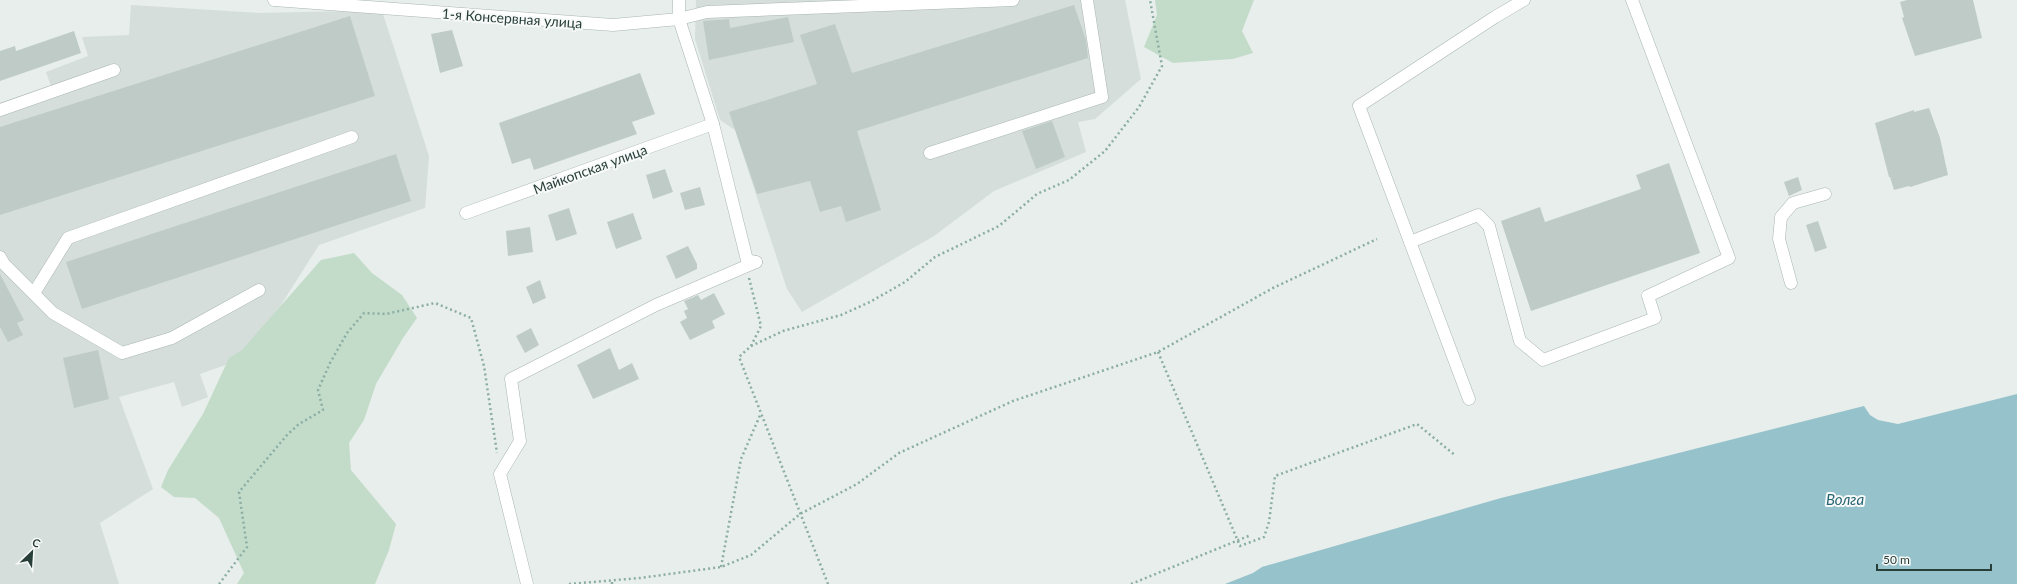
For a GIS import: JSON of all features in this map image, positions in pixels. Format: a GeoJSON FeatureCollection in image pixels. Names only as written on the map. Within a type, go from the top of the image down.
{"type":"FeatureCollection","features":[{"type":"Feature","properties":{"kind":"street","name":"1-я Консервная улица"},"geometry":{"type":"LineString","coordinates":[[274,0],[613,25],[679,19],[708,12],[1013,0]]}},
{"type":"Feature","properties":{"kind":"street"},"geometry":{"type":"LineString","coordinates":[[527,584],[500,474],[520,441],[511,379],[656,305],[756,262],[747,260],[713,124],[679,19],[679,0]]}},
{"type":"Feature","properties":{"kind":"street"},"geometry":{"type":"LineString","coordinates":[[930,153],[1102,97],[1087,0]]}},
{"type":"Feature","properties":{"kind":"street"},"geometry":{"type":"LineString","coordinates":[[1469,399],[1359,106],[1495,17],[1524,0]]}},
{"type":"Feature","properties":{"kind":"street"},"geometry":{"type":"LineString","coordinates":[[1410,242],[1478,215],[1489,226],[1520,341],[1543,360],[1655,318],[1648,296],[1729,258],[1632,0]]}},
{"type":"Feature","properties":{"kind":"street"},"geometry":{"type":"LineString","coordinates":[[0,110],[114,70]]}},
{"type":"Feature","properties":{"kind":"street","name":"Майкопская улица"},"geometry":{"type":"LineString","coordinates":[[466,213],[713,124]]}},
{"type":"Feature","properties":{"kind":"street"},"geometry":{"type":"LineString","coordinates":[[34,293],[68,238],[352,137]]}},
{"type":"Feature","properties":{"kind":"street"},"geometry":{"type":"LineString","coordinates":[[1791,283],[1779,239],[1781,217],[1793,203],[1825,194]]}},
{"type":"Feature","properties":{"kind":"street"},"geometry":{"type":"LineString","coordinates":[[0,257],[4,264],[53,313],[122,353],[172,338],[259,290]]}},
{"type":"Feature","properties":{"kind":"path"},"geometry":{"type":"LineString","coordinates":[[828,584],[739,357],[751,346],[783,331],[841,315],[870,302],[905,282],[935,258],[999,226],[1037,194],[1069,180],[1105,152],[1139,107],[1162,66],[1150,0]]}},
{"type":"Feature","properties":{"kind":"path"},"geometry":{"type":"LineString","coordinates":[[569,584],[640,578],[721,567],[751,555],[800,514],[857,484],[899,453],[1013,401],[1158,352],[1273,288],[1377,239]]}},
{"type":"Feature","properties":{"kind":"path"},"geometry":{"type":"LineString","coordinates":[[746,266],[761,326],[751,346]]}},
{"type":"Feature","properties":{"kind":"path"},"geometry":{"type":"LineString","coordinates":[[219,584],[247,547],[239,492],[287,435],[299,424],[323,410],[318,390],[330,363],[347,333],[364,313],[386,314],[435,303],[471,318],[484,366],[500,474]]}},
{"type":"Feature","properties":{"kind":"path"},"geometry":{"type":"LineString","coordinates":[[1158,352],[1240,546],[1264,537],[1268,522],[1275,476],[1418,424],[1456,456]]}},
{"type":"Feature","properties":{"kind":"path"},"geometry":{"type":"LineString","coordinates":[[721,567],[741,459],[761,413]]}},
{"type":"Feature","properties":{"kind":"path"},"geometry":{"type":"LineString","coordinates":[[1131,584],[1251,535]]}},
{"type":"Feature","properties":{"kind":"path"},"geometry":{"type":"LineString","coordinates":[[610,584],[612,580]]}},
{"type":"Feature","properties":{"kind":"shaded area"},"geometry":{"type":"Polygon","coordinates":[[[696,0],[1125,0],[1141,79],[1095,119],[1078,122],[1086,152],[994,191],[934,236],[802,312],[787,289],[735,130],[720,120],[695,39],[696,0]]]}},
{"type":"Feature","properties":{"kind":"shaded area"},"geometry":{"type":"Polygon","coordinates":[[[131,5],[259,13],[350,11],[383,14],[429,156],[425,208],[319,245],[248,357],[200,374],[208,397],[182,407],[174,382],[119,397],[153,489],[100,523],[119,584],[0,584],[0,106],[52,89],[46,72],[88,56],[82,37],[129,35],[131,5]]]}},
{"type":"Feature","properties":{"kind":"green space"},"geometry":{"type":"Polygon","coordinates":[[[1155,0],[1254,0],[1242,31],[1253,53],[1233,59],[1173,63],[1144,47],[1157,15],[1155,0]]]}},
{"type":"Feature","properties":{"kind":"green space"},"geometry":{"type":"Polygon","coordinates":[[[354,253],[372,273],[402,295],[417,318],[403,338],[376,384],[364,420],[349,443],[351,470],[396,524],[389,550],[375,584],[237,584],[244,573],[219,518],[195,498],[174,497],[161,487],[168,470],[203,414],[229,358],[242,350],[321,260],[354,253]]]}},
{"type":"Feature","properties":{"kind":"water","name":"Волга"},"geometry":{"type":"Polygon","coordinates":[[[2017,394],[2017,584],[1225,584],[1253,573],[1262,567],[1501,498],[1864,406],[1870,415],[1878,420],[1898,424],[2017,394]]]}},
{"type":"Feature","properties":{"kind":"building"},"geometry":{"type":"Polygon","coordinates":[[[1907,0],[1973,0],[1982,38],[1915,56],[1902,18],[1904,17],[1900,2],[1907,0]]]}},
{"type":"Feature","properties":{"kind":"building"},"geometry":{"type":"Polygon","coordinates":[[[1074,5],[1086,40],[1088,58],[857,131],[881,210],[846,222],[841,206],[820,212],[810,181],[757,194],[729,112],[817,84],[800,35],[835,24],[852,73],[1074,5]]]}},
{"type":"Feature","properties":{"kind":"building"},"geometry":{"type":"Polygon","coordinates":[[[350,16],[375,96],[0,215],[0,127],[350,16]]]}},
{"type":"Feature","properties":{"kind":"building"},"geometry":{"type":"Polygon","coordinates":[[[788,17],[794,42],[709,60],[703,21],[729,19],[730,28],[788,17]]]}},
{"type":"Feature","properties":{"kind":"building"},"geometry":{"type":"Polygon","coordinates":[[[452,30],[463,66],[440,73],[431,34],[452,30]]]}},
{"type":"Feature","properties":{"kind":"building"},"geometry":{"type":"Polygon","coordinates":[[[74,31],[81,53],[0,81],[0,51],[15,46],[16,51],[74,31]]]}},
{"type":"Feature","properties":{"kind":"building"},"geometry":{"type":"Polygon","coordinates":[[[640,73],[655,114],[632,122],[637,134],[534,170],[530,158],[512,164],[499,123],[640,73]]]}},
{"type":"Feature","properties":{"kind":"building"},"geometry":{"type":"Polygon","coordinates":[[[1929,108],[1940,138],[1948,175],[1910,187],[1894,190],[1889,177],[1875,123],[1914,110],[1914,112],[1929,108]]]}},
{"type":"Feature","properties":{"kind":"building"},"geometry":{"type":"Polygon","coordinates":[[[1052,121],[1065,157],[1036,169],[1022,131],[1052,121]]]}},
{"type":"Feature","properties":{"kind":"building"},"geometry":{"type":"Polygon","coordinates":[[[396,154],[411,201],[82,309],[66,262],[396,154]]]}},
{"type":"Feature","properties":{"kind":"building"},"geometry":{"type":"Polygon","coordinates":[[[1669,163],[1700,253],[1531,311],[1501,221],[1540,207],[1545,222],[1641,189],[1636,175],[1669,163]]]}},
{"type":"Feature","properties":{"kind":"building"},"geometry":{"type":"Polygon","coordinates":[[[665,169],[673,192],[653,199],[646,175],[665,169]]]}},
{"type":"Feature","properties":{"kind":"building"},"geometry":{"type":"Polygon","coordinates":[[[1798,177],[1802,190],[1789,196],[1784,182],[1798,177]]]}},
{"type":"Feature","properties":{"kind":"building"},"geometry":{"type":"Polygon","coordinates":[[[700,187],[705,205],[685,210],[680,193],[700,187]]]}},
{"type":"Feature","properties":{"kind":"building"},"geometry":{"type":"Polygon","coordinates":[[[569,208],[577,234],[556,241],[548,215],[569,208]]]}},
{"type":"Feature","properties":{"kind":"building"},"geometry":{"type":"Polygon","coordinates":[[[633,213],[642,239],[616,249],[607,222],[633,213]]]}},
{"type":"Feature","properties":{"kind":"building"},"geometry":{"type":"Polygon","coordinates":[[[1818,221],[1827,248],[1815,252],[1806,225],[1818,221]]]}},
{"type":"Feature","properties":{"kind":"building"},"geometry":{"type":"Polygon","coordinates":[[[530,227],[533,252],[508,256],[506,231],[530,227]]]}},
{"type":"Feature","properties":{"kind":"building"},"geometry":{"type":"Polygon","coordinates":[[[688,246],[697,264],[697,269],[676,279],[666,256],[688,246]]]}},
{"type":"Feature","properties":{"kind":"building"},"geometry":{"type":"Polygon","coordinates":[[[0,274],[24,320],[17,323],[23,335],[8,342],[0,327],[0,274]]]}},
{"type":"Feature","properties":{"kind":"building"},"geometry":{"type":"Polygon","coordinates":[[[540,280],[546,298],[533,304],[526,287],[540,280]]]}},
{"type":"Feature","properties":{"kind":"building"},"geometry":{"type":"Polygon","coordinates":[[[714,293],[725,314],[712,321],[715,328],[690,340],[680,322],[687,318],[684,311],[688,309],[684,301],[698,295],[701,300],[714,293]]]}},
{"type":"Feature","properties":{"kind":"building"},"geometry":{"type":"Polygon","coordinates":[[[531,328],[539,345],[525,353],[516,336],[531,328]]]}},
{"type":"Feature","properties":{"kind":"building"},"geometry":{"type":"Polygon","coordinates":[[[610,348],[619,370],[632,363],[639,379],[593,399],[577,365],[610,348]]]}},
{"type":"Feature","properties":{"kind":"building"},"geometry":{"type":"Polygon","coordinates":[[[98,350],[109,399],[74,408],[63,358],[98,350]]]}}]}
